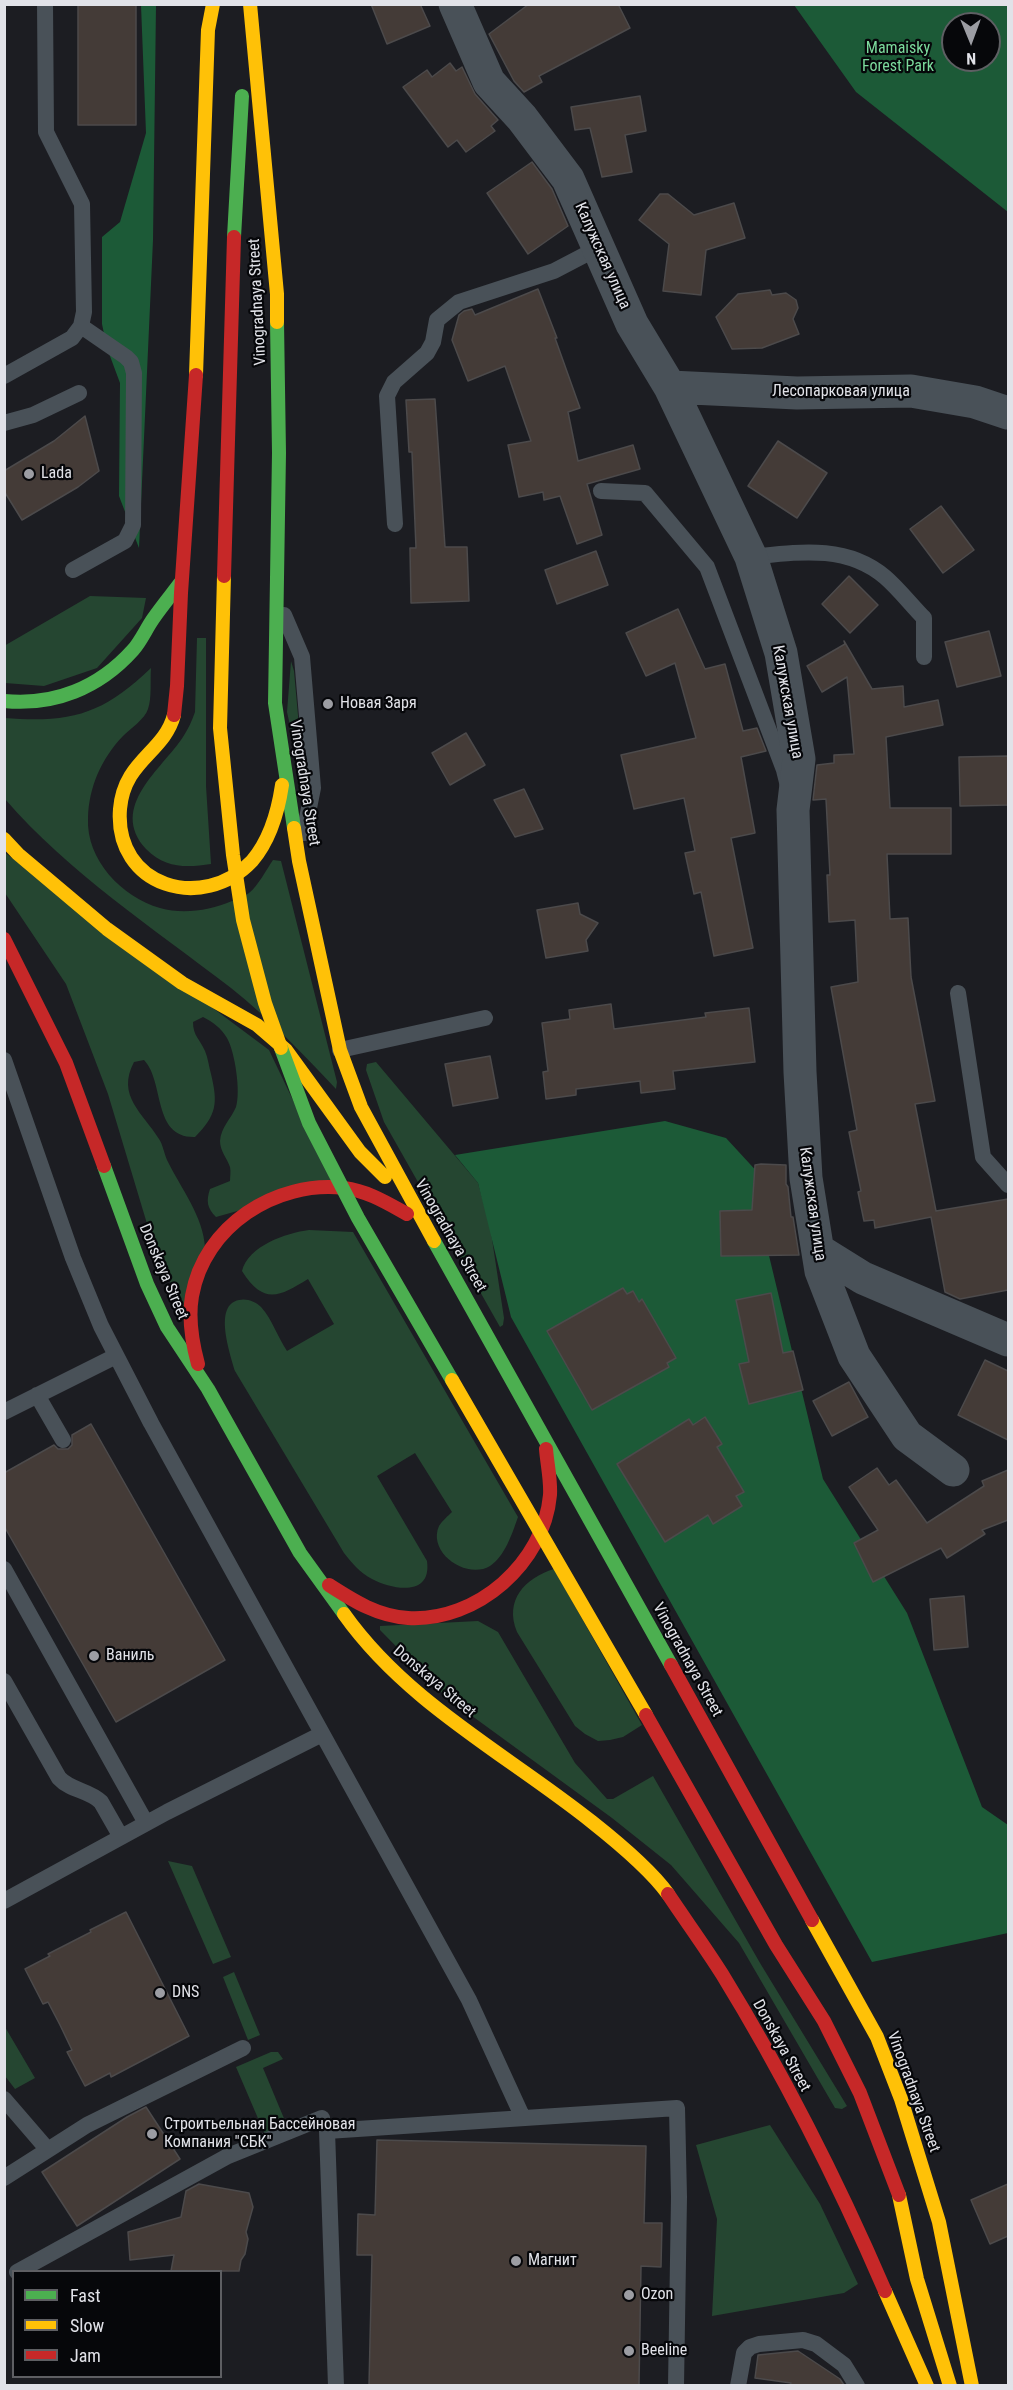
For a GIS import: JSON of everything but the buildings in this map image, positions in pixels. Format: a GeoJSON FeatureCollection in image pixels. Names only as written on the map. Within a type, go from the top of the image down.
{"type":"FeatureCollection","features":[{"type":"Feature","properties":{"kind":"main road"},"geometry":{"type":"LineString","coordinates":[[213,4],[208,30],[195,391],[181,582],[176,702],[172,724],[160,743],[146,753],[135,766],[122,798],[121,831],[133,863],[139,871],[157,883],[185,887],[215,883],[242,870],[255,856],[269,832],[280,805],[284,767]]}},
{"type":"Feature","properties":{"kind":"main road"},"geometry":{"type":"LineString","coordinates":[[248,4],[234,237],[220,728],[234,866],[243,920],[265,1003],[309,1123],[358,1218],[584,1605],[776,1945],[824,2021],[860,2093],[899,2195],[917,2279],[950,2385]]}},
{"type":"Feature","properties":{"kind":"main road","name":"Vinogradnaya Street"},"geometry":{"type":"LineString","coordinates":[[248,4],[277,294],[279,453],[275,703],[299,861],[340,1050],[361,1107],[877,2037],[901,2099],[939,2222],[972,2385]]}},
{"type":"Feature","properties":{"kind":"main road"},"geometry":{"type":"LineString","coordinates":[[4,701],[40,702],[67,696],[115,669],[134,648],[181,582]]}},
{"type":"Feature","properties":{"kind":"main road"},"geometry":{"type":"LineString","coordinates":[[4,839],[18,854],[107,929],[182,983],[256,1025],[286,1050],[360,1152],[410,1207],[442,1253]]}},
{"type":"Feature","properties":{"kind":"main road","name":"Donskaya Street"},"geometry":{"type":"LineString","coordinates":[[4,939],[66,1063],[147,1284],[167,1327],[208,1389],[300,1552],[364,1643],[409,1686],[457,1724],[571,1804],[616,1841],[666,1891],[722,1974],[782,2080],[850,2210],[927,2385]]}},
{"type":"Feature","properties":{"kind":"main road"},"geometry":{"type":"LineString","coordinates":[[208,1389],[198,1366],[192,1340],[190,1314],[194,1288],[203,1263],[217,1240],[234,1221],[255,1205],[279,1194],[305,1187],[332,1186],[358,1189],[382,1198],[405,1212],[425,1229],[442,1253]]}},
{"type":"Feature","properties":{"kind":"main road"},"geometry":{"type":"LineString","coordinates":[[300,1552],[316,1574],[336,1591],[359,1605],[384,1614],[410,1617],[436,1616],[462,1609],[486,1598],[507,1583],[525,1563],[539,1540],[547,1515],[551,1490],[550,1463],[543,1437],[532,1414]]}},
{"type":"Feature","properties":{"kind":"street","name":"Калужская улица"},"geometry":{"type":"LineString","coordinates":[[455,4],[489,82],[522,118],[568,179],[632,324],[670,387],[751,557],[781,653],[799,759],[793,810],[800,1072],[806,1178],[821,1271],[854,1356],[907,1436],[953,1470]]}},
{"type":"Feature","properties":{"kind":"street","name":"Лесопарковая улица"},"geometry":{"type":"LineString","coordinates":[[670,387],[797,393],[911,391],[975,402],[1008,413]]}},
{"type":"Feature","properties":{"kind":"street"},"geometry":{"type":"LineString","coordinates":[[818,1250],[863,1278],[1008,1340]]}},
{"type":"Feature","properties":{"kind":"lane"},"geometry":{"type":"LineString","coordinates":[[4,376],[72,338],[81,326],[84,312],[82,204],[46,132],[45,4]]}},
{"type":"Feature","properties":{"kind":"lane"},"geometry":{"type":"LineString","coordinates":[[395,524],[387,396],[394,382],[427,353],[434,342],[437,320],[459,302],[554,271],[598,248]]}},
{"type":"Feature","properties":{"kind":"lane"},"geometry":{"type":"LineString","coordinates":[[73,570],[126,541],[133,525],[134,373],[131,362],[126,357],[81,326]]}},
{"type":"Feature","properties":{"kind":"lane"},"geometry":{"type":"LineString","coordinates":[[4,423],[33,415],[79,393]]}},
{"type":"Feature","properties":{"kind":"lane"},"geometry":{"type":"LineString","coordinates":[[601,491],[645,493],[706,567],[784,770],[793,810]]}},
{"type":"Feature","properties":{"kind":"lane"},"geometry":{"type":"LineString","coordinates":[[751,557],[797,552],[847,555],[884,577],[924,618],[924,657]]}},
{"type":"Feature","properties":{"kind":"lane"},"geometry":{"type":"LineString","coordinates":[[276,596],[302,657],[313,788],[299,861]]}},
{"type":"Feature","properties":{"kind":"lane"},"geometry":{"type":"LineString","coordinates":[[958,993],[982,1157],[1008,1185]]}},
{"type":"Feature","properties":{"kind":"lane"},"geometry":{"type":"LineString","coordinates":[[340,1050],[485,1018]]}},
{"type":"Feature","properties":{"kind":"lane"},"geometry":{"type":"LineString","coordinates":[[4,1060],[73,1258],[101,1326],[156,1433],[470,2000],[523,2118]]}},
{"type":"Feature","properties":{"kind":"lane"},"geometry":{"type":"LineString","coordinates":[[4,1412],[116,1356]]}},
{"type":"Feature","properties":{"kind":"lane"},"geometry":{"type":"LineString","coordinates":[[37,1395],[63,1440]]}},
{"type":"Feature","properties":{"kind":"lane"},"geometry":{"type":"LineString","coordinates":[[4,1569],[146,1823]]}},
{"type":"Feature","properties":{"kind":"lane"},"geometry":{"type":"LineString","coordinates":[[4,1681],[59,1778],[66,1785],[90,1794],[101,1802],[121,1837]]}},
{"type":"Feature","properties":{"kind":"lane"},"geometry":{"type":"LineString","coordinates":[[4,1901],[146,1823],[322,1734]]}},
{"type":"Feature","properties":{"kind":"lane"},"geometry":{"type":"LineString","coordinates":[[4,2178],[87,2125],[243,2048]]}},
{"type":"Feature","properties":{"kind":"lane"},"geometry":{"type":"LineString","coordinates":[[4,2099],[48,2150]]}},
{"type":"Feature","properties":{"kind":"lane"},"geometry":{"type":"LineString","coordinates":[[336,2385],[327,2131],[677,2108],[679,2197],[676,2385]]}},
{"type":"Feature","properties":{"kind":"lane"},"geometry":{"type":"LineString","coordinates":[[19,2270],[228,2156],[322,2118]]}},
{"type":"Feature","properties":{"kind":"lane"},"geometry":{"type":"LineString","coordinates":[[738,2385],[744,2353],[750,2347],[803,2340],[816,2344],[844,2365],[857,2385]]}},
{"type":"Feature","properties":{"kind":"green space"},"geometry":{"type":"Polygon","coordinates":[[[141,5],[156,5],[153,240],[139,548],[119,496],[120,383],[107,348],[102,324],[102,237],[120,222],[146,133],[141,5]]]}},
{"type":"Feature","properties":{"kind":"green space","name":"Mamaisky Forest Park"},"geometry":{"type":"Polygon","coordinates":[[[794,5],[1008,5],[1008,212],[856,92],[794,5]]]}},
{"type":"Feature","properties":{"kind":"green space"},"geometry":{"type":"Polygon","coordinates":[[[90,596],[146,598],[142,618],[97,668],[44,686],[5,683],[4,646],[90,596]]]}},
{"type":"Feature","properties":{"kind":"green space"},"geometry":{"type":"Polygon","coordinates":[[[197,638],[206,638],[206,786],[211,864],[184,866],[161,860],[146,849],[136,833],[133,818],[135,804],[142,789],[183,737],[194,715],[197,638]]]}},
{"type":"Feature","properties":{"kind":"green space"},"geometry":{"type":"Polygon","coordinates":[[[291,661],[294,671],[305,793],[287,712],[291,661]]]}},
{"type":"Feature","properties":{"kind":"green space"},"geometry":{"type":"Polygon","coordinates":[[[151,668],[148,709],[141,720],[108,754],[94,784],[88,818],[93,848],[109,875],[132,895],[160,908],[178,911],[206,909],[245,896],[256,886],[273,860],[281,861],[337,1082],[336,1089],[259,1011],[84,876],[30,826],[5,799],[4,718],[48,719],[84,713],[117,696],[151,668]]]}},
{"type":"Feature","properties":{"kind":"green space"},"geometry":{"type":"Polygon","coordinates":[[[4,852],[269,1050],[333,1184],[216,1217],[209,1207],[208,1197],[210,1189],[230,1181],[230,1167],[220,1141],[222,1131],[236,1107],[238,1092],[236,1072],[227,1038],[222,1031],[203,1017],[193,1022],[195,1034],[207,1057],[215,1093],[212,1115],[195,1137],[181,1135],[172,1128],[161,1107],[150,1070],[144,1060],[134,1062],[129,1074],[128,1085],[134,1104],[160,1141],[167,1160],[196,1214],[204,1236],[203,1262],[184,1314],[151,1237],[108,1094],[66,984],[5,893],[4,852]]]}},
{"type":"Feature","properties":{"kind":"green space"},"geometry":{"type":"Polygon","coordinates":[[[376,1062],[478,1183],[490,1226],[504,1318],[503,1325],[500,1327],[384,1122],[366,1070],[367,1064],[376,1062]]]}},
{"type":"Feature","properties":{"kind":"green space"},"geometry":{"type":"Polygon","coordinates":[[[665,1121],[726,1138],[761,1176],[764,1235],[823,1479],[907,1613],[982,1807],[1008,1825],[1008,1933],[872,1962],[511,1317],[478,1183],[455,1155],[665,1121]]]}},
{"type":"Feature","properties":{"kind":"green space"},"geometry":{"type":"Polygon","coordinates":[[[309,1230],[353,1232],[518,1517],[504,1551],[490,1566],[481,1569],[461,1567],[444,1554],[437,1536],[439,1526],[452,1512],[415,1453],[377,1476],[427,1561],[427,1573],[423,1581],[409,1588],[390,1586],[364,1574],[344,1553],[235,1371],[227,1342],[225,1320],[231,1304],[239,1300],[251,1301],[261,1307],[287,1351],[334,1324],[308,1279],[289,1290],[273,1294],[258,1289],[242,1271],[252,1254],[269,1242],[309,1230]]]}},
{"type":"Feature","properties":{"kind":"green space"},"geometry":{"type":"Polygon","coordinates":[[[554,1569],[642,1725],[623,1737],[598,1741],[575,1726],[517,1632],[513,1610],[515,1600],[526,1584],[554,1569]]]}},
{"type":"Feature","properties":{"kind":"green space"},"geometry":{"type":"Polygon","coordinates":[[[478,1621],[498,1632],[575,1763],[607,1799],[613,1799],[653,1776],[760,1963],[847,2106],[842,2109],[835,2108],[739,1943],[671,1865],[612,1818],[446,1697],[380,1630],[380,1626],[478,1621]]]}},
{"type":"Feature","properties":{"kind":"green space"},"geometry":{"type":"Polygon","coordinates":[[[168,1861],[192,1866],[231,1957],[213,1964],[168,1861]]]}},
{"type":"Feature","properties":{"kind":"green space"},"geometry":{"type":"Polygon","coordinates":[[[234,1972],[260,2035],[248,2040],[223,1977],[234,1972]]]}},
{"type":"Feature","properties":{"kind":"green space"},"geometry":{"type":"Polygon","coordinates":[[[5,2027],[35,2078],[15,2089],[5,2076],[5,2027]]]}},
{"type":"Feature","properties":{"kind":"green space"},"geometry":{"type":"Polygon","coordinates":[[[271,2052],[278,2052],[283,2059],[263,2068],[288,2128],[266,2137],[236,2067],[271,2052]]]}},
{"type":"Feature","properties":{"kind":"green space"},"geometry":{"type":"Polygon","coordinates":[[[770,2125],[820,2204],[858,2284],[844,2293],[712,2316],[717,2219],[696,2145],[770,2125]]]}},
{"type":"Feature","properties":{"kind":"traffic: fast"},"geometry":{"type":"LineString","coordinates":[[234,237],[242,96]]}},
{"type":"Feature","properties":{"kind":"traffic: fast"},"geometry":{"type":"LineString","coordinates":[[277,322],[279,453],[275,703],[294,828]]}},
{"type":"Feature","properties":{"kind":"traffic: fast"},"geometry":{"type":"LineString","coordinates":[[4,701],[23,702],[58,697],[74,692],[106,675],[136,646],[181,582]]}},
{"type":"Feature","properties":{"kind":"traffic: fast"},"geometry":{"type":"LineString","coordinates":[[281,1048],[309,1123],[358,1218],[452,1380]]}},
{"type":"Feature","properties":{"kind":"traffic: fast"},"geometry":{"type":"LineString","coordinates":[[104,1166],[147,1284],[167,1327],[208,1389],[300,1553],[344,1614]]}},
{"type":"Feature","properties":{"kind":"traffic: fast"},"geometry":{"type":"LineString","coordinates":[[434,1241],[671,1665]]}},
{"type":"Feature","properties":{"kind":"traffic: slow"},"geometry":{"type":"LineString","coordinates":[[196,375],[208,30],[213,4]]}},
{"type":"Feature","properties":{"kind":"traffic: slow"},"geometry":{"type":"LineString","coordinates":[[250,4],[277,294],[277,322]]}},
{"type":"Feature","properties":{"kind":"traffic: slow"},"geometry":{"type":"LineString","coordinates":[[224,576],[220,728],[233,855],[243,920],[265,1003],[281,1048]]}},
{"type":"Feature","properties":{"kind":"traffic: slow"},"geometry":{"type":"LineString","coordinates":[[174,715],[162,739],[136,768],[123,792],[120,809],[122,836],[131,857],[146,873],[165,884],[187,888],[210,886],[232,877],[252,861],[264,844],[275,815],[282,785]]}},
{"type":"Feature","properties":{"kind":"traffic: slow"},"geometry":{"type":"LineString","coordinates":[[294,828],[340,1050],[361,1107],[434,1241]]}},
{"type":"Feature","properties":{"kind":"traffic: slow"},"geometry":{"type":"LineString","coordinates":[[4,839],[18,854],[107,929],[182,983],[257,1025],[286,1050],[360,1152],[385,1177]]}},
{"type":"Feature","properties":{"kind":"traffic: slow"},"geometry":{"type":"LineString","coordinates":[[452,1380],[646,1715]]}},
{"type":"Feature","properties":{"kind":"traffic: slow"},"geometry":{"type":"LineString","coordinates":[[344,1614],[369,1646],[428,1701],[560,1797],[622,1847],[668,1894]]}},
{"type":"Feature","properties":{"kind":"traffic: slow"},"geometry":{"type":"LineString","coordinates":[[812,1920],[877,2037],[901,2099],[939,2222],[972,2386]]}},
{"type":"Feature","properties":{"kind":"traffic: slow"},"geometry":{"type":"LineString","coordinates":[[899,2195],[917,2279],[950,2386]]}},
{"type":"Feature","properties":{"kind":"traffic: slow"},"geometry":{"type":"LineString","coordinates":[[885,2291],[927,2386]]}},
{"type":"Feature","properties":{"kind":"traffic: jam"},"geometry":{"type":"LineString","coordinates":[[224,576],[234,237]]}},
{"type":"Feature","properties":{"kind":"traffic: jam"},"geometry":{"type":"LineString","coordinates":[[174,715],[196,375]]}},
{"type":"Feature","properties":{"kind":"traffic: jam"},"geometry":{"type":"LineString","coordinates":[[4,939],[66,1063],[104,1166]]}},
{"type":"Feature","properties":{"kind":"traffic: jam"},"geometry":{"type":"LineString","coordinates":[[198,1364],[192,1339],[190,1313],[199,1271],[211,1248],[227,1229],[247,1213],[269,1200],[318,1187],[344,1188],[361,1192],[407,1214]]}},
{"type":"Feature","properties":{"kind":"traffic: jam"},"geometry":{"type":"LineString","coordinates":[[329,1585],[376,1611],[397,1617],[434,1617],[458,1610],[482,1599],[503,1584],[521,1565],[535,1543],[545,1520],[550,1495],[546,1449]]}},
{"type":"Feature","properties":{"kind":"traffic: jam"},"geometry":{"type":"LineString","coordinates":[[671,1665],[812,1920]]}},
{"type":"Feature","properties":{"kind":"traffic: jam"},"geometry":{"type":"LineString","coordinates":[[646,1715],[776,1945],[824,2021],[860,2093],[899,2195]]}},
{"type":"Feature","properties":{"kind":"traffic: jam"},"geometry":{"type":"LineString","coordinates":[[668,1894],[722,1974],[788,2090],[829,2169],[885,2291]]}},
{"type":"Feature","properties":{"kind":"place","name":"Lada"},"geometry":{"type":"Point","coordinates":[29,474]}},
{"type":"Feature","properties":{"kind":"place","name":"Новая Заря"},"geometry":{"type":"Point","coordinates":[328,704]}},
{"type":"Feature","properties":{"kind":"place","name":"Ваниль"},"geometry":{"type":"Point","coordinates":[94,1656]}},
{"type":"Feature","properties":{"kind":"place","name":"DNS"},"geometry":{"type":"Point","coordinates":[160,1993]}},
{"type":"Feature","properties":{"kind":"place","name":"Строитьельная Бассейновая Компания \"СБК\""},"geometry":{"type":"Point","coordinates":[152,2134]}},
{"type":"Feature","properties":{"kind":"place","name":"Магнит"},"geometry":{"type":"Point","coordinates":[516,2261]}},
{"type":"Feature","properties":{"kind":"place","name":"Ozon"},"geometry":{"type":"Point","coordinates":[629,2295]}},
{"type":"Feature","properties":{"kind":"place","name":"Beeline"},"geometry":{"type":"Point","coordinates":[629,2351]}}]}
